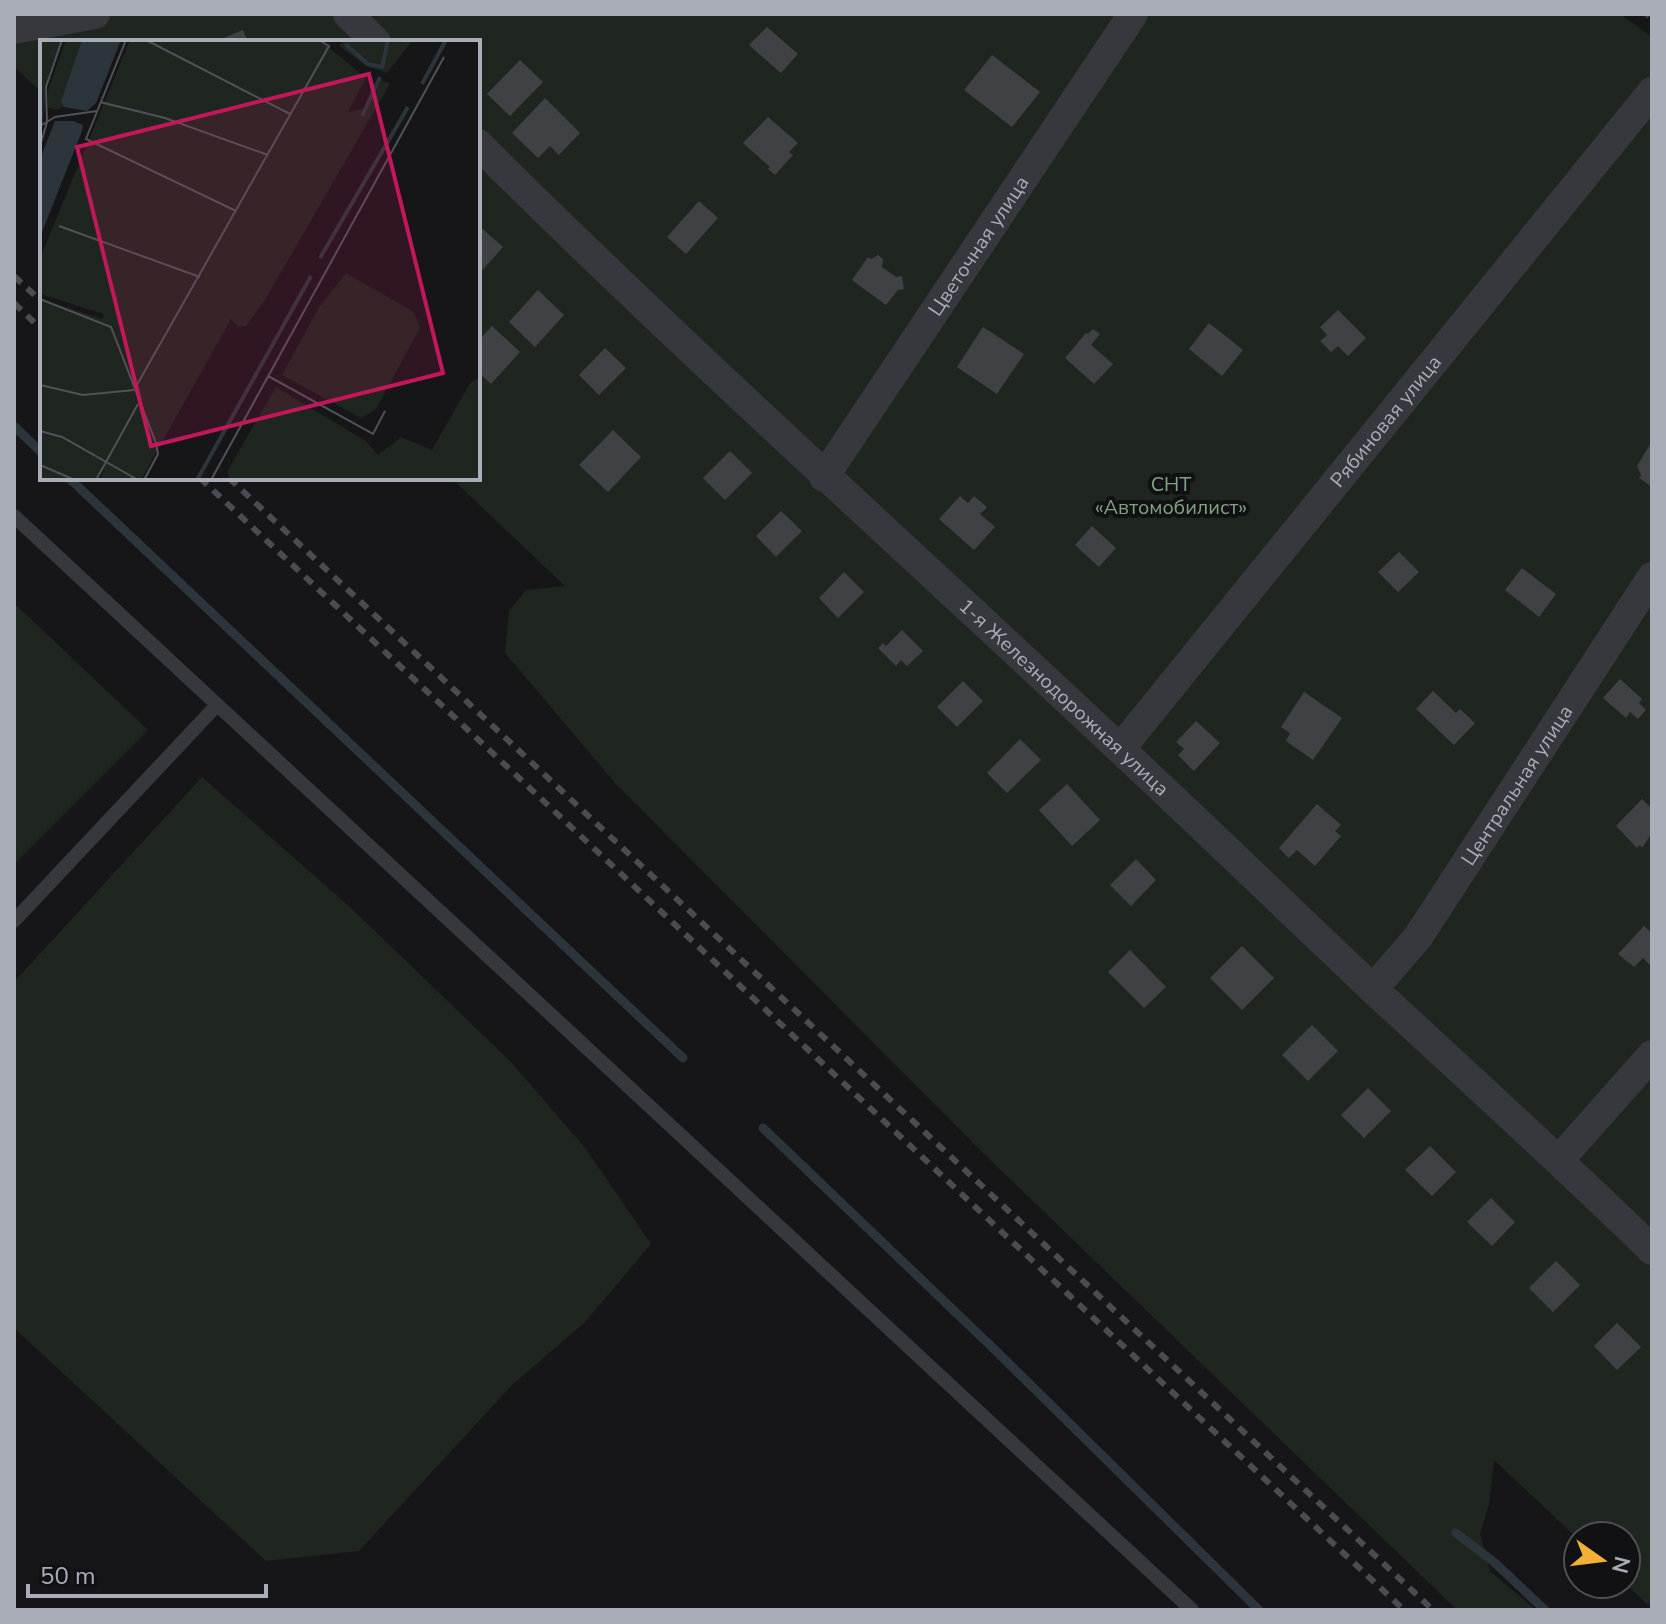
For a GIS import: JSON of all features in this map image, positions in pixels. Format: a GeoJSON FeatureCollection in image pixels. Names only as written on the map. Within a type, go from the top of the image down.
{"type":"FeatureCollection","features":[{"type":"Feature","properties":{"kind":"street"},"geometry":{"type":"LineString","coordinates":[[14,29],[95,14]]}},
{"type":"Feature","properties":{"kind":"street"},"geometry":{"type":"LineString","coordinates":[[348,14],[374,40]]}},
{"type":"Feature","properties":{"kind":"street","name":"Цветочная улица"},"geometry":{"type":"LineString","coordinates":[[824,477],[1133,14]]}},
{"type":"Feature","properties":{"kind":"street","name":"Рябиновая улица"},"geometry":{"type":"LineString","coordinates":[[1120,749],[1652,92]]}},
{"type":"Feature","properties":{"kind":"street","name":"1-я Железнодорожная улица"},"geometry":{"type":"LineString","coordinates":[[480,146],[597,262],[824,477],[1120,749],[1652,1250]]}},
{"type":"Feature","properties":{"kind":"street","name":"Центральная улица"},"geometry":{"type":"LineString","coordinates":[[1373,989],[1418,937],[1652,577]]}},
{"type":"Feature","properties":{"kind":"street"},"geometry":{"type":"LineString","coordinates":[[1559,1160],[1652,1055]]}},
{"type":"Feature","properties":{"kind":"lane"},"geometry":{"type":"LineString","coordinates":[[14,516],[1192,1610]]}},
{"type":"Feature","properties":{"kind":"lane"},"geometry":{"type":"LineString","coordinates":[[14,921],[217,705]]}},
{"type":"Feature","properties":{"kind":"path"},"geometry":{"type":"LineString","coordinates":[[1646,14],[1652,19]]}},
{"type":"Feature","properties":{"kind":"green space","name":"СНТ «Автомобилист»"},"geometry":{"type":"Polygon","coordinates":[[[14,14],[1620,14],[1652,37],[1652,1602],[1648,1605],[1642,1599],[1642,1520],[1562,1520],[1562,1524],[1494,1460],[1489,1504],[1480,1534],[1490,1571],[1536,1610],[1457,1610],[983,1153],[616,784],[505,653],[509,611],[526,590],[565,586],[453,480],[480,480],[480,40],[40,40],[40,91],[14,67],[14,14]]]}},
{"type":"Feature","properties":{"kind":"green space"},"geometry":{"type":"Polygon","coordinates":[[[14,603],[148,730],[14,864],[14,603]]]}},
{"type":"Feature","properties":{"kind":"green space"},"geometry":{"type":"Polygon","coordinates":[[[202,777],[349,906],[511,1062],[586,1149],[651,1244],[585,1322],[512,1385],[359,1551],[266,1561],[14,1328],[14,982],[202,777]]]}},
{"type":"Feature","properties":{"kind":"building"},"geometry":{"type":"Polygon","coordinates":[[[767,27],[798,54],[781,73],[749,45],[767,27]]]}},
{"type":"Feature","properties":{"kind":"building"},"geometry":{"type":"Polygon","coordinates":[[[243,30],[247,40],[219,40],[243,30]]]}},
{"type":"Feature","properties":{"kind":"building"},"geometry":{"type":"Polygon","coordinates":[[[992,55],[1040,92],[1012,127],[964,90],[992,55]]]}},
{"type":"Feature","properties":{"kind":"building"},"geometry":{"type":"Polygon","coordinates":[[[520,60],[543,82],[510,116],[487,94],[520,60]]]}},
{"type":"Feature","properties":{"kind":"building"},"geometry":{"type":"Polygon","coordinates":[[[545,98],[580,133],[559,155],[550,146],[538,158],[512,133],[545,98]]]}},
{"type":"Feature","properties":{"kind":"building"},"geometry":{"type":"Polygon","coordinates":[[[768,117],[798,143],[789,152],[793,155],[775,175],[743,143],[768,117]]]}},
{"type":"Feature","properties":{"kind":"building"},"geometry":{"type":"Polygon","coordinates":[[[699,201],[718,218],[686,254],[667,237],[699,201]]]}},
{"type":"Feature","properties":{"kind":"building"},"geometry":{"type":"Polygon","coordinates":[[[480,227],[503,247],[480,273],[480,227]]]}},
{"type":"Feature","properties":{"kind":"building"},"geometry":{"type":"Polygon","coordinates":[[[878,255],[883,259],[882,267],[896,277],[902,276],[904,289],[898,290],[886,305],[852,280],[868,257],[871,259],[878,255]]]}},
{"type":"Feature","properties":{"kind":"building"},"geometry":{"type":"Polygon","coordinates":[[[538,290],[564,315],[535,347],[509,322],[538,290]]]}},
{"type":"Feature","properties":{"kind":"building"},"geometry":{"type":"Polygon","coordinates":[[[1338,310],[1366,338],[1348,356],[1338,346],[1331,352],[1320,341],[1327,335],[1320,327],[1338,310]]]}},
{"type":"Feature","properties":{"kind":"building"},"geometry":{"type":"Polygon","coordinates":[[[1209,323],[1243,350],[1222,376],[1189,349],[1209,323]]]}},
{"type":"Feature","properties":{"kind":"building"},"geometry":{"type":"Polygon","coordinates":[[[492,326],[520,352],[491,384],[480,374],[480,339],[492,326]]]}},
{"type":"Feature","properties":{"kind":"building"},"geometry":{"type":"Polygon","coordinates":[[[983,327],[1024,354],[997,394],[957,367],[983,327]]]}},
{"type":"Feature","properties":{"kind":"building"},"geometry":{"type":"Polygon","coordinates":[[[1093,329],[1100,334],[1091,345],[1113,364],[1094,384],[1065,358],[1093,329]]]}},
{"type":"Feature","properties":{"kind":"building"},"geometry":{"type":"Polygon","coordinates":[[[605,348],[626,368],[599,395],[579,375],[605,348]]]}},
{"type":"Feature","properties":{"kind":"building"},"geometry":{"type":"Polygon","coordinates":[[[613,430],[641,457],[608,492],[579,465],[613,430]]]}},
{"type":"Feature","properties":{"kind":"building"},"geometry":{"type":"Polygon","coordinates":[[[1652,441],[1652,487],[1639,478],[1641,475],[1637,466],[1652,441]]]}},
{"type":"Feature","properties":{"kind":"building"},"geometry":{"type":"Polygon","coordinates":[[[730,451],[752,473],[725,500],[703,478],[730,451]]]}},
{"type":"Feature","properties":{"kind":"building"},"geometry":{"type":"Polygon","coordinates":[[[960,496],[968,503],[974,496],[987,507],[980,514],[995,527],[974,550],[939,519],[960,496]]]}},
{"type":"Feature","properties":{"kind":"building"},"geometry":{"type":"Polygon","coordinates":[[[781,511],[802,531],[776,557],[756,536],[781,511]]]}},
{"type":"Feature","properties":{"kind":"building"},"geometry":{"type":"Polygon","coordinates":[[[1092,526],[1116,548],[1099,567],[1075,545],[1092,526]]]}},
{"type":"Feature","properties":{"kind":"building"},"geometry":{"type":"Polygon","coordinates":[[[1399,552],[1419,572],[1398,592],[1378,572],[1399,552]]]}},
{"type":"Feature","properties":{"kind":"building"},"geometry":{"type":"Polygon","coordinates":[[[1522,568],[1556,594],[1539,617],[1505,590],[1522,568]]]}},
{"type":"Feature","properties":{"kind":"building"},"geometry":{"type":"Polygon","coordinates":[[[844,572],[864,592],[838,618],[819,598],[844,572]]]}},
{"type":"Feature","properties":{"kind":"building"},"geometry":{"type":"Polygon","coordinates":[[[902,630],[923,651],[907,666],[901,660],[896,666],[878,648],[883,643],[886,646],[902,630]]]}},
{"type":"Feature","properties":{"kind":"building"},"geometry":{"type":"Polygon","coordinates":[[[1620,679],[1642,699],[1639,703],[1646,710],[1638,719],[1630,712],[1626,718],[1603,698],[1620,679]]]}},
{"type":"Feature","properties":{"kind":"building"},"geometry":{"type":"Polygon","coordinates":[[[963,681],[983,701],[957,727],[937,707],[963,681]]]}},
{"type":"Feature","properties":{"kind":"building"},"geometry":{"type":"Polygon","coordinates":[[[1433,691],[1456,713],[1460,709],[1475,723],[1454,745],[1416,709],[1433,691]]]}},
{"type":"Feature","properties":{"kind":"building"},"geometry":{"type":"Polygon","coordinates":[[[1304,692],[1342,718],[1313,760],[1286,741],[1290,733],[1281,727],[1304,692]]]}},
{"type":"Feature","properties":{"kind":"building"},"geometry":{"type":"Polygon","coordinates":[[[1196,721],[1220,743],[1194,771],[1178,755],[1184,749],[1176,742],[1196,721]]]}},
{"type":"Feature","properties":{"kind":"building"},"geometry":{"type":"Polygon","coordinates":[[[1020,739],[1041,760],[1007,793],[987,773],[1020,739]]]}},
{"type":"Feature","properties":{"kind":"building"},"geometry":{"type":"Polygon","coordinates":[[[1067,784],[1100,820],[1072,846],[1039,810],[1067,784]]]}},
{"type":"Feature","properties":{"kind":"building"},"geometry":{"type":"Polygon","coordinates":[[[1642,799],[1652,809],[1652,833],[1642,848],[1640,845],[1637,848],[1616,826],[1642,799]]]}},
{"type":"Feature","properties":{"kind":"building"},"geometry":{"type":"Polygon","coordinates":[[[1317,804],[1341,825],[1335,831],[1341,836],[1315,866],[1297,850],[1289,858],[1279,848],[1317,804]]]}},
{"type":"Feature","properties":{"kind":"building"},"geometry":{"type":"Polygon","coordinates":[[[1136,859],[1156,880],[1131,906],[1110,885],[1136,859]]]}},
{"type":"Feature","properties":{"kind":"building"},"geometry":{"type":"Polygon","coordinates":[[[1644,926],[1652,933],[1652,962],[1650,965],[1643,958],[1634,967],[1618,954],[1644,926]]]}},
{"type":"Feature","properties":{"kind":"building"},"geometry":{"type":"Polygon","coordinates":[[[1242,946],[1274,978],[1242,1010],[1210,978],[1242,946]]]}},
{"type":"Feature","properties":{"kind":"building"},"geometry":{"type":"Polygon","coordinates":[[[1130,950],[1166,987],[1144,1008],[1108,972],[1130,950]]]}},
{"type":"Feature","properties":{"kind":"building"},"geometry":{"type":"Polygon","coordinates":[[[1312,1025],[1338,1051],[1308,1081],[1282,1055],[1312,1025]]]}},
{"type":"Feature","properties":{"kind":"building"},"geometry":{"type":"Polygon","coordinates":[[[1368,1088],[1391,1111],[1364,1138],[1341,1115],[1368,1088]]]}},
{"type":"Feature","properties":{"kind":"building"},"geometry":{"type":"Polygon","coordinates":[[[1430,1146],[1456,1172],[1432,1196],[1405,1170],[1430,1146]]]}},
{"type":"Feature","properties":{"kind":"building"},"geometry":{"type":"Polygon","coordinates":[[[1491,1198],[1515,1222],[1492,1246],[1467,1222],[1491,1198]]]}},
{"type":"Feature","properties":{"kind":"building"},"geometry":{"type":"Polygon","coordinates":[[[1556,1261],[1580,1285],[1553,1312],[1529,1288],[1556,1261]]]}},
{"type":"Feature","properties":{"kind":"building"},"geometry":{"type":"Polygon","coordinates":[[[1617,1323],[1641,1347],[1617,1370],[1594,1346],[1617,1323]]]}},
{"type":"Feature","properties":{"kind":"waterway"},"geometry":{"type":"LineString","coordinates":[[14,426],[40,451]]}},
{"type":"Feature","properties":{"kind":"waterway"},"geometry":{"type":"LineString","coordinates":[[71,480],[683,1058]]}},
{"type":"Feature","properties":{"kind":"waterway"},"geometry":{"type":"LineString","coordinates":[[763,1128],[994,1349],[1259,1610]]}},
{"type":"Feature","properties":{"kind":"waterway"},"geometry":{"type":"LineString","coordinates":[[1456,1533],[1494,1562],[1545,1610]]}},
{"type":"Feature","properties":{"kind":"railway"},"geometry":{"type":"LineString","coordinates":[[14,276],[40,300]]}},
{"type":"Feature","properties":{"kind":"railway"},"geometry":{"type":"LineString","coordinates":[[14,303],[40,328]]}},
{"type":"Feature","properties":{"kind":"railway"},"geometry":{"type":"LineString","coordinates":[[202,480],[1404,1610]]}},
{"type":"Feature","properties":{"kind":"railway"},"geometry":{"type":"LineString","coordinates":[[231,480],[1433,1610]]}}]}
